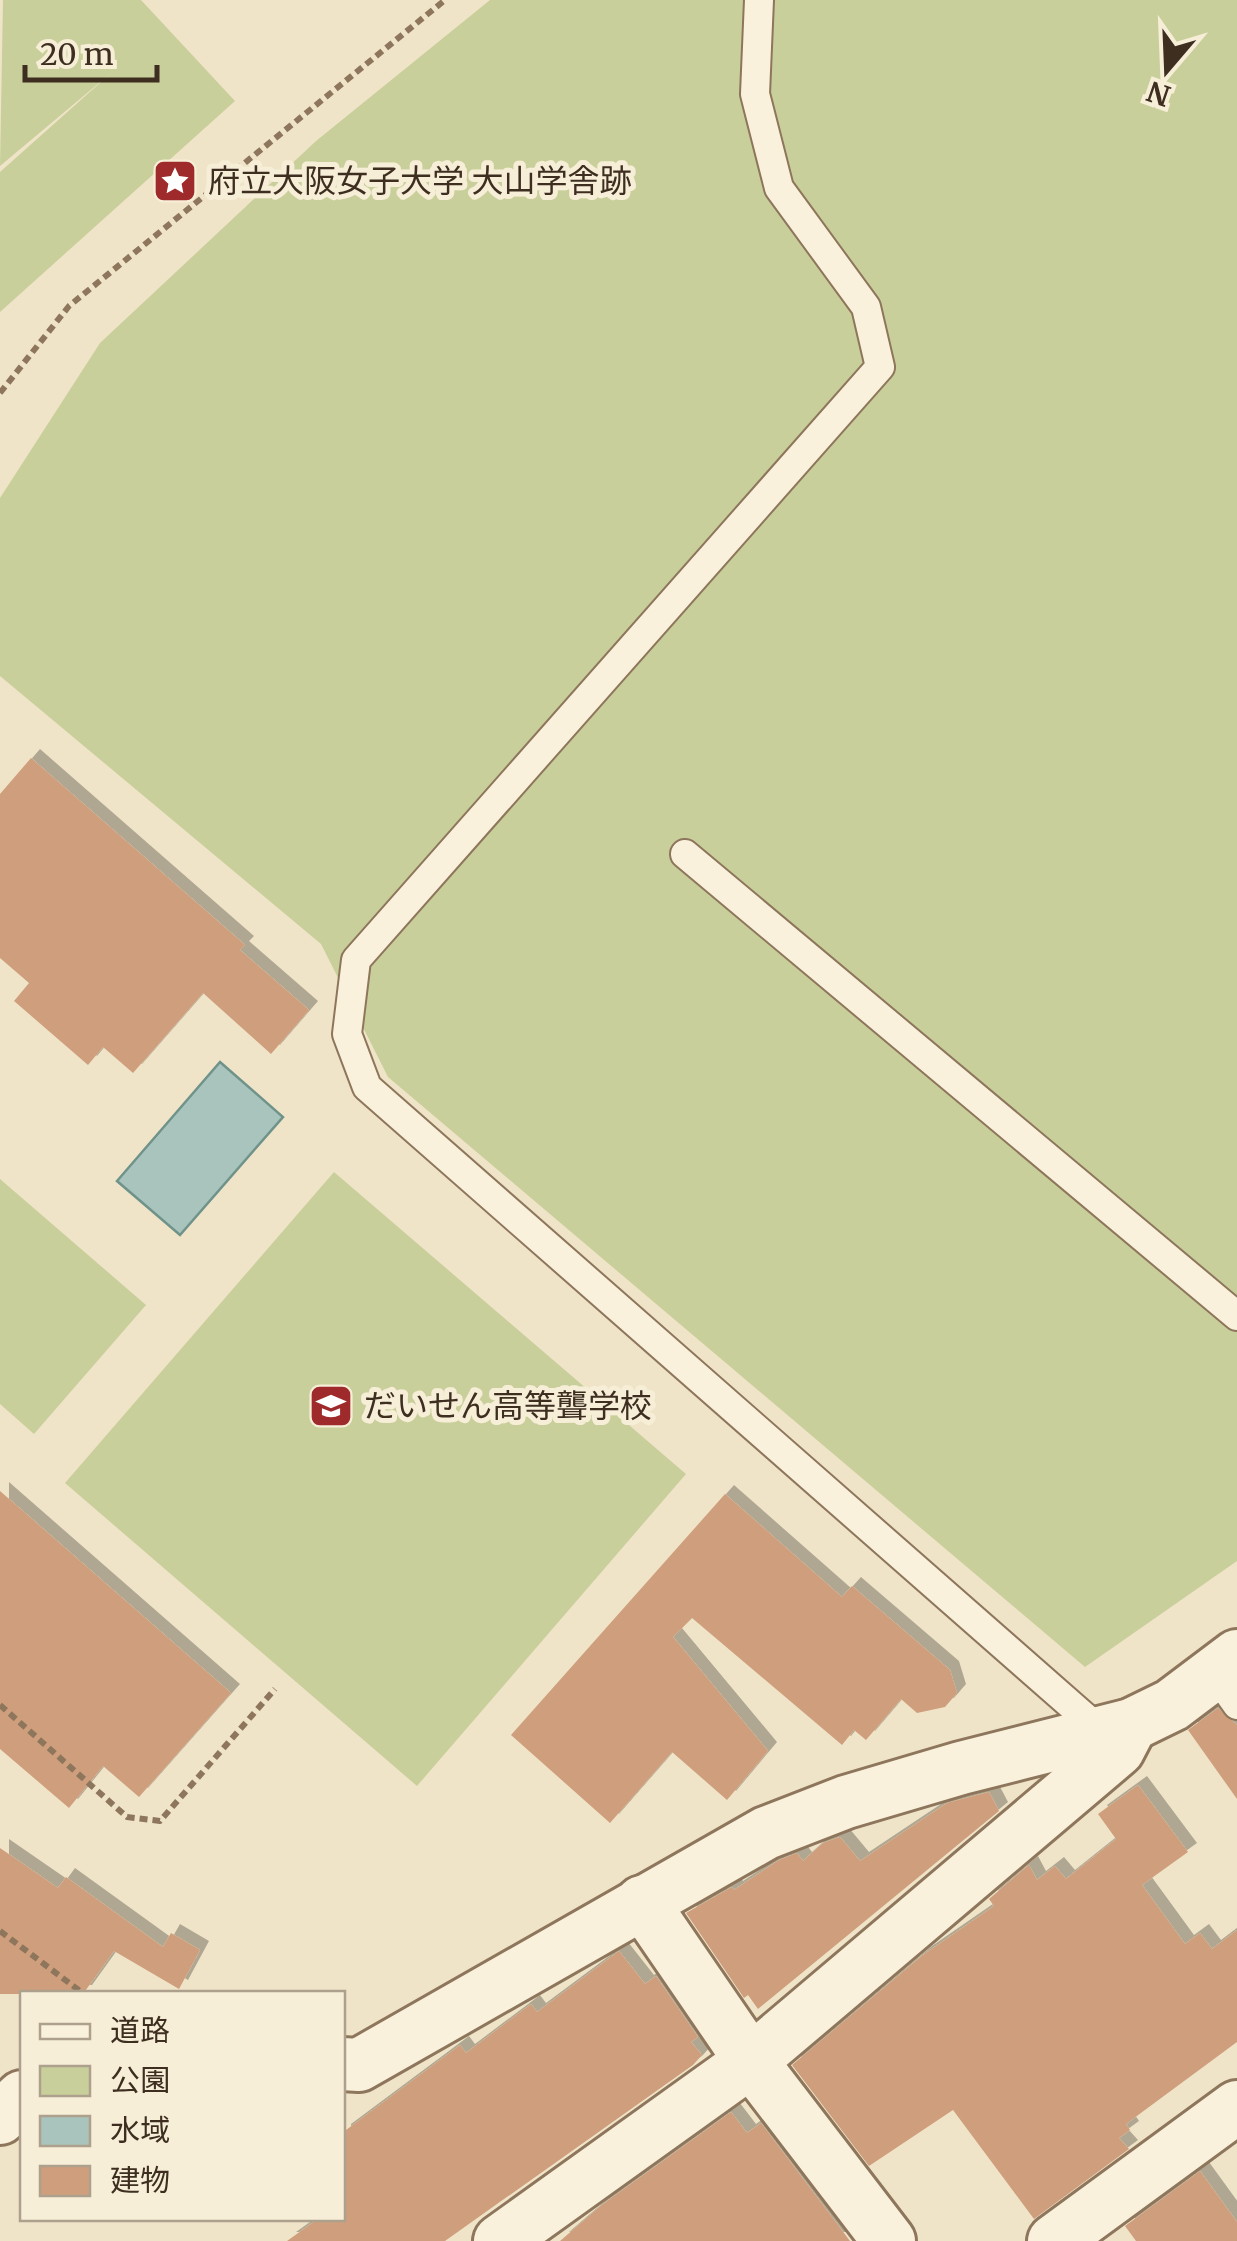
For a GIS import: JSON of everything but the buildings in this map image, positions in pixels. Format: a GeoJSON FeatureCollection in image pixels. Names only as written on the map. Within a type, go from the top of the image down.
{"type":"FeatureCollection","features":[{"type":"Feature","properties":{"kind":"street"},"geometry":{"type":"LineString","coordinates":[[345,2064],[359,2065],[766,1832],[846,1802],[1117,1729],[1230,1678]]}},
{"type":"Feature","properties":{"kind":"street"},"geometry":{"type":"LineString","coordinates":[[500,2241],[750,2061],[1118,1750],[1117,1729]]}},
{"type":"Feature","properties":{"kind":"street"},"geometry":{"type":"LineString","coordinates":[[642,1902],[750,2061],[889,2241]]}},
{"type":"Feature","properties":{"kind":"street"},"geometry":{"type":"LineString","coordinates":[[0,2118],[20,2099]]}},
{"type":"Feature","properties":{"kind":"street"},"geometry":{"type":"LineString","coordinates":[[1054,2241],[1237,2107]]}},
{"type":"Feature","properties":{"kind":"lane"},"geometry":{"type":"LineString","coordinates":[[759,0],[755,94],[780,188],[866,306],[880,368],[356,960],[347,1034],[368,1087],[1117,1729]]}},
{"type":"Feature","properties":{"kind":"lane"},"geometry":{"type":"LineString","coordinates":[[685,854],[1237,1316]]}},
{"type":"Feature","properties":{"kind":"path"},"geometry":{"type":"LineString","coordinates":[[0,393],[68,306],[445,0]]}},
{"type":"Feature","properties":{"kind":"path"},"geometry":{"type":"LineString","coordinates":[[0,1705],[127,1818],[160,1821],[274,1690]]}},
{"type":"Feature","properties":{"kind":"path"},"geometry":{"type":"LineString","coordinates":[[0,1932],[80,1991]]}},
{"type":"Feature","properties":{"kind":"green space"},"geometry":{"type":"Polygon","coordinates":[[[3,0],[141,0],[235,101],[0,312],[0,172],[111,73],[0,166],[3,0]]]}},
{"type":"Feature","properties":{"kind":"green space"},"geometry":{"type":"Polygon","coordinates":[[[490,0],[1237,0],[1237,1561],[1085,1667],[388,1077],[321,944],[0,676],[0,498],[100,343],[316,141],[490,0]]]}},
{"type":"Feature","properties":{"kind":"green space"},"geometry":{"type":"Polygon","coordinates":[[[334,1172],[686,1474],[417,1786],[65,1483],[334,1172]]]}},
{"type":"Feature","properties":{"kind":"green space"},"geometry":{"type":"Polygon","coordinates":[[[0,1179],[146,1305],[34,1434],[0,1404],[0,1179]]]}},
{"type":"Feature","properties":{"kind":"water"},"geometry":{"type":"Polygon","coordinates":[[[220,1062],[283,1117],[180,1235],[117,1181],[220,1062]]]}},
{"type":"Feature","properties":{"kind":"place","name":"府立大阪女子大学 大山学舎跡"},"geometry":{"type":"Point","coordinates":[175,181]}},
{"type":"Feature","properties":{"kind":"place","name":"だいせん高等聾学校"},"geometry":{"type":"Point","coordinates":[331,1406]}}]}
